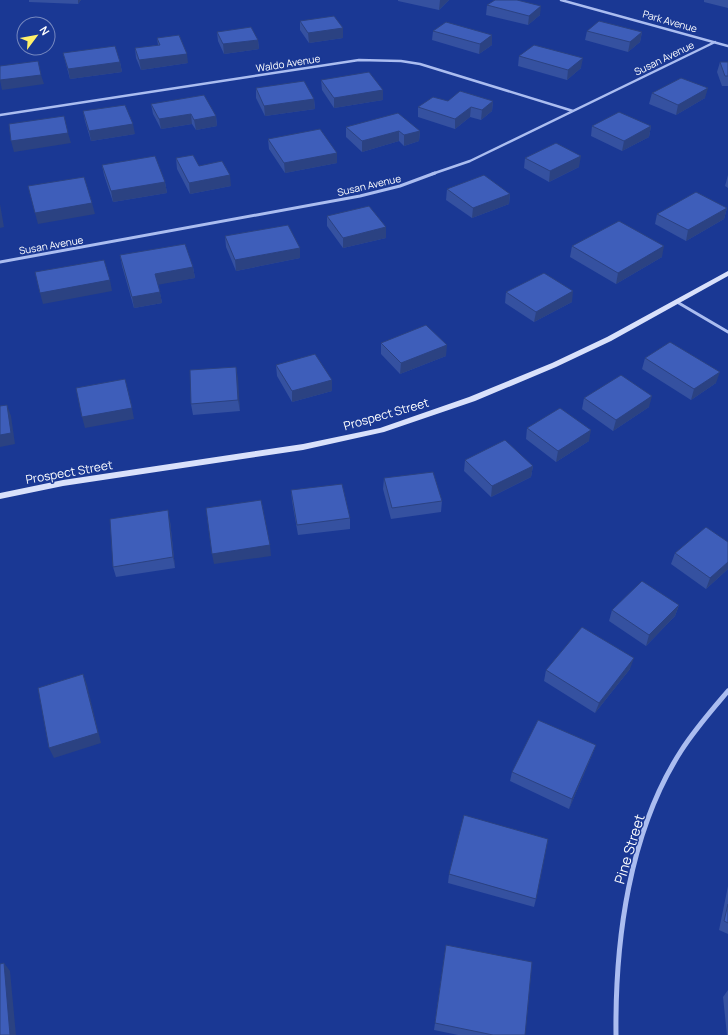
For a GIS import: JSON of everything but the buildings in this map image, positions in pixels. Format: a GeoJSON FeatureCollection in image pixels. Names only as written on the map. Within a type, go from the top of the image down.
{"type":"FeatureCollection","features":[{"type":"Feature","properties":{"kind":"main road","name":"Prospect Street"},"geometry":{"type":"LineString","coordinates":[[0,496],[63,483],[303,447],[381,430],[472,398],[554,365],[609,339],[728,273]]}},
{"type":"Feature","properties":{"kind":"street","name":"Park Avenue"},"geometry":{"type":"LineString","coordinates":[[561,0],[728,46]]}},
{"type":"Feature","properties":{"kind":"street","name":"Susan Avenue"},"geometry":{"type":"LineString","coordinates":[[0,262],[360,196],[400,186],[470,161],[715,42]]}},
{"type":"Feature","properties":{"kind":"street","name":"Waldo Avenue"},"geometry":{"type":"LineString","coordinates":[[0,115],[359,60],[379,59],[420,64],[573,111]]}},
{"type":"Feature","properties":{"kind":"street"},"geometry":{"type":"LineString","coordinates":[[678,302],[728,332]]}},
{"type":"Feature","properties":{"kind":"street","name":"Pine Street"},"geometry":{"type":"LineString","coordinates":[[616,1035],[616,980],[625,902],[643,835],[667,776],[698,726],[728,692]]}}]}
